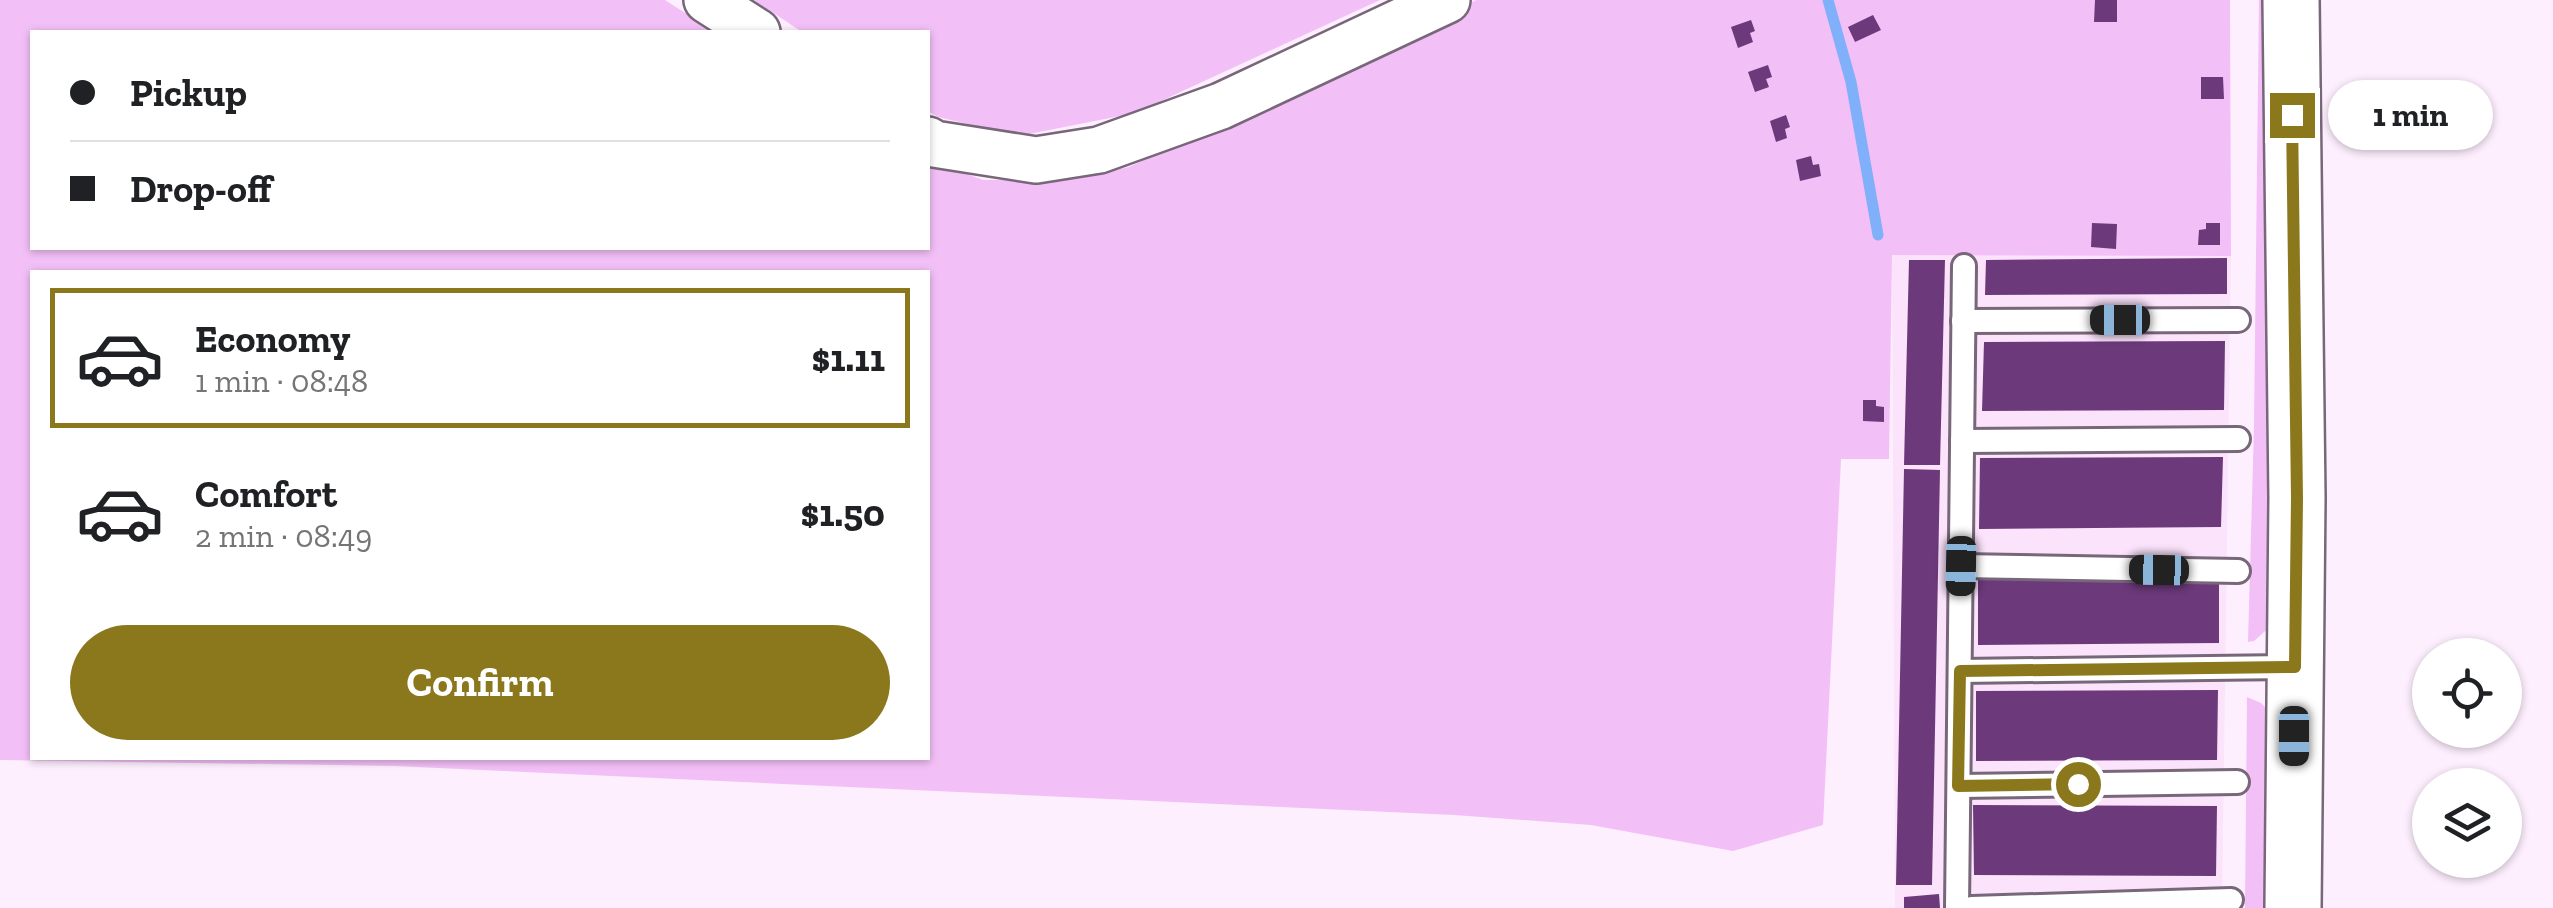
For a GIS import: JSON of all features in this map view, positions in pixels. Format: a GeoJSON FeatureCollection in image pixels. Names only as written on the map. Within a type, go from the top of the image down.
{"type":"FeatureCollection","features":[{"type":"Feature","properties":{"kind":"street"},"geometry":{"type":"LineString","coordinates":[[707,0],[754,30]]}},
{"type":"Feature","properties":{"kind":"street"},"geometry":{"type":"LineString","coordinates":[[930,141],[1036,160],[1099,150],[1221,106],[1447,0]]}},
{"type":"Feature","properties":{"kind":"street"},"geometry":{"type":"LineString","coordinates":[[2290,0],[2297,498],[2293,908]]}},
{"type":"Feature","properties":{"kind":"lane"},"geometry":{"type":"LineString","coordinates":[[1957,908],[1964,266]]}},
{"type":"Feature","properties":{"kind":"lane"},"geometry":{"type":"LineString","coordinates":[[1964,321],[2238,320]]}},
{"type":"Feature","properties":{"kind":"lane"},"geometry":{"type":"LineString","coordinates":[[1962,441],[2238,439]]}},
{"type":"Feature","properties":{"kind":"lane"},"geometry":{"type":"LineString","coordinates":[[1961,566],[2238,571]]}},
{"type":"Feature","properties":{"kind":"lane"},"geometry":{"type":"LineString","coordinates":[[1960,671],[2295,667]]}},
{"type":"Feature","properties":{"kind":"lane"},"geometry":{"type":"LineString","coordinates":[[1958,786],[2237,782]]}},
{"type":"Feature","properties":{"kind":"lane"},"geometry":{"type":"LineString","coordinates":[[1972,908],[2231,900]]}},
{"type":"Feature","properties":{"kind":"shaded area"},"geometry":{"type":"Polygon","coordinates":[[[0,0],[665,0],[712,30],[30,30],[30,250],[930,250],[930,161],[983,180],[1068,180],[1129,167],[1358,64],[1476,0],[2230,0],[2231,256],[1892,255],[1889,459],[1841,459],[1823,825],[1733,851],[1591,825],[1454,815],[395,766],[0,760],[0,0]]]}},
{"type":"Feature","properties":{"kind":"shaded area"},"geometry":{"type":"Polygon","coordinates":[[[754,0],[1380,0],[1135,113],[1019,136],[930,112],[930,30],[799,30],[754,0]]]}},
{"type":"Feature","properties":{"kind":"shaded area"},"geometry":{"type":"Polygon","coordinates":[[[2259,0],[2272,0],[2273,624],[2248,642],[2254,426],[2259,0]]]}},
{"type":"Feature","properties":{"kind":"shaded area"},"geometry":{"type":"Polygon","coordinates":[[[1892,254],[2231,256],[2222,908],[1895,908],[1892,254]]]}},
{"type":"Feature","properties":{"kind":"shaded area"},"geometry":{"type":"Polygon","coordinates":[[[2247,697],[2268,710],[2277,908],[2245,908],[2247,697]]]}},
{"type":"Feature","properties":{"kind":"building"},"geometry":{"type":"Polygon","coordinates":[[[2095,0],[2117,0],[2117,22],[2094,22],[2095,0]]]}},
{"type":"Feature","properties":{"kind":"building"},"geometry":{"type":"Polygon","coordinates":[[[1873,15],[1881,30],[1855,42],[1848,27],[1873,15]]]}},
{"type":"Feature","properties":{"kind":"building"},"geometry":{"type":"Polygon","coordinates":[[[1751,20],[1753,42],[1738,48],[1731,27],[1751,20]]]}},
{"type":"Feature","properties":{"kind":"building"},"geometry":{"type":"Polygon","coordinates":[[[1768,65],[1772,77],[1766,79],[1769,87],[1755,92],[1748,72],[1768,65]]]}},
{"type":"Feature","properties":{"kind":"building"},"geometry":{"type":"Polygon","coordinates":[[[2201,77],[2223,77],[2224,99],[2201,99],[2201,77]]]}},
{"type":"Feature","properties":{"kind":"building"},"geometry":{"type":"Polygon","coordinates":[[[1786,115],[1790,127],[1785,129],[1787,138],[1776,142],[1770,121],[1786,115]]]}},
{"type":"Feature","properties":{"kind":"building"},"geometry":{"type":"Polygon","coordinates":[[[1811,156],[1813,165],[1819,164],[1821,176],[1800,181],[1796,160],[1811,156]]]}},
{"type":"Feature","properties":{"kind":"building"},"geometry":{"type":"Polygon","coordinates":[[[2092,223],[2117,224],[2116,249],[2091,247],[2092,223]]]}},
{"type":"Feature","properties":{"kind":"building"},"geometry":{"type":"Polygon","coordinates":[[[2206,223],[2220,223],[2220,245],[2198,245],[2199,230],[2206,229],[2206,223]]]}},
{"type":"Feature","properties":{"kind":"building"},"geometry":{"type":"Polygon","coordinates":[[[2227,258],[2227,294],[1985,295],[1986,260],[2227,258]]]}},
{"type":"Feature","properties":{"kind":"building"},"geometry":{"type":"Polygon","coordinates":[[[1909,260],[1945,260],[1940,465],[1904,465],[1909,260]]]}},
{"type":"Feature","properties":{"kind":"building"},"geometry":{"type":"Polygon","coordinates":[[[2225,341],[2224,410],[1982,411],[1984,342],[2225,341]]]}},
{"type":"Feature","properties":{"kind":"building"},"geometry":{"type":"Polygon","coordinates":[[[1863,400],[1876,400],[1876,406],[1884,407],[1884,422],[1863,421],[1863,400]]]}},
{"type":"Feature","properties":{"kind":"building"},"geometry":{"type":"Polygon","coordinates":[[[2223,457],[2221,527],[1979,529],[1980,458],[2223,457]]]}},
{"type":"Feature","properties":{"kind":"building"},"geometry":{"type":"Polygon","coordinates":[[[1904,469],[1940,470],[1932,885],[1896,885],[1904,469]]]}},
{"type":"Feature","properties":{"kind":"building"},"geometry":{"type":"Polygon","coordinates":[[[2219,574],[2219,643],[1978,645],[1978,575],[2219,574]]]}},
{"type":"Feature","properties":{"kind":"building"},"geometry":{"type":"Polygon","coordinates":[[[2218,690],[2217,760],[1976,761],[1976,691],[2218,690]]]}},
{"type":"Feature","properties":{"kind":"building"},"geometry":{"type":"Polygon","coordinates":[[[1973,805],[2217,806],[2216,876],[1974,875],[1973,805]]]}},
{"type":"Feature","properties":{"kind":"building"},"geometry":{"type":"Polygon","coordinates":[[[1939,894],[1940,908],[1904,908],[1904,897],[1939,894]]]}},
{"type":"Feature","properties":{"kind":"waterway"},"geometry":{"type":"LineString","coordinates":[[1828,0],[1851,82],[1878,235]]}},
{"type":"Feature","properties":{"kind":"route"},"geometry":{"type":"LineString","coordinates":[[2078,784],[1958,786],[1960,671],[2295,667],[2292,115]]}}]}
